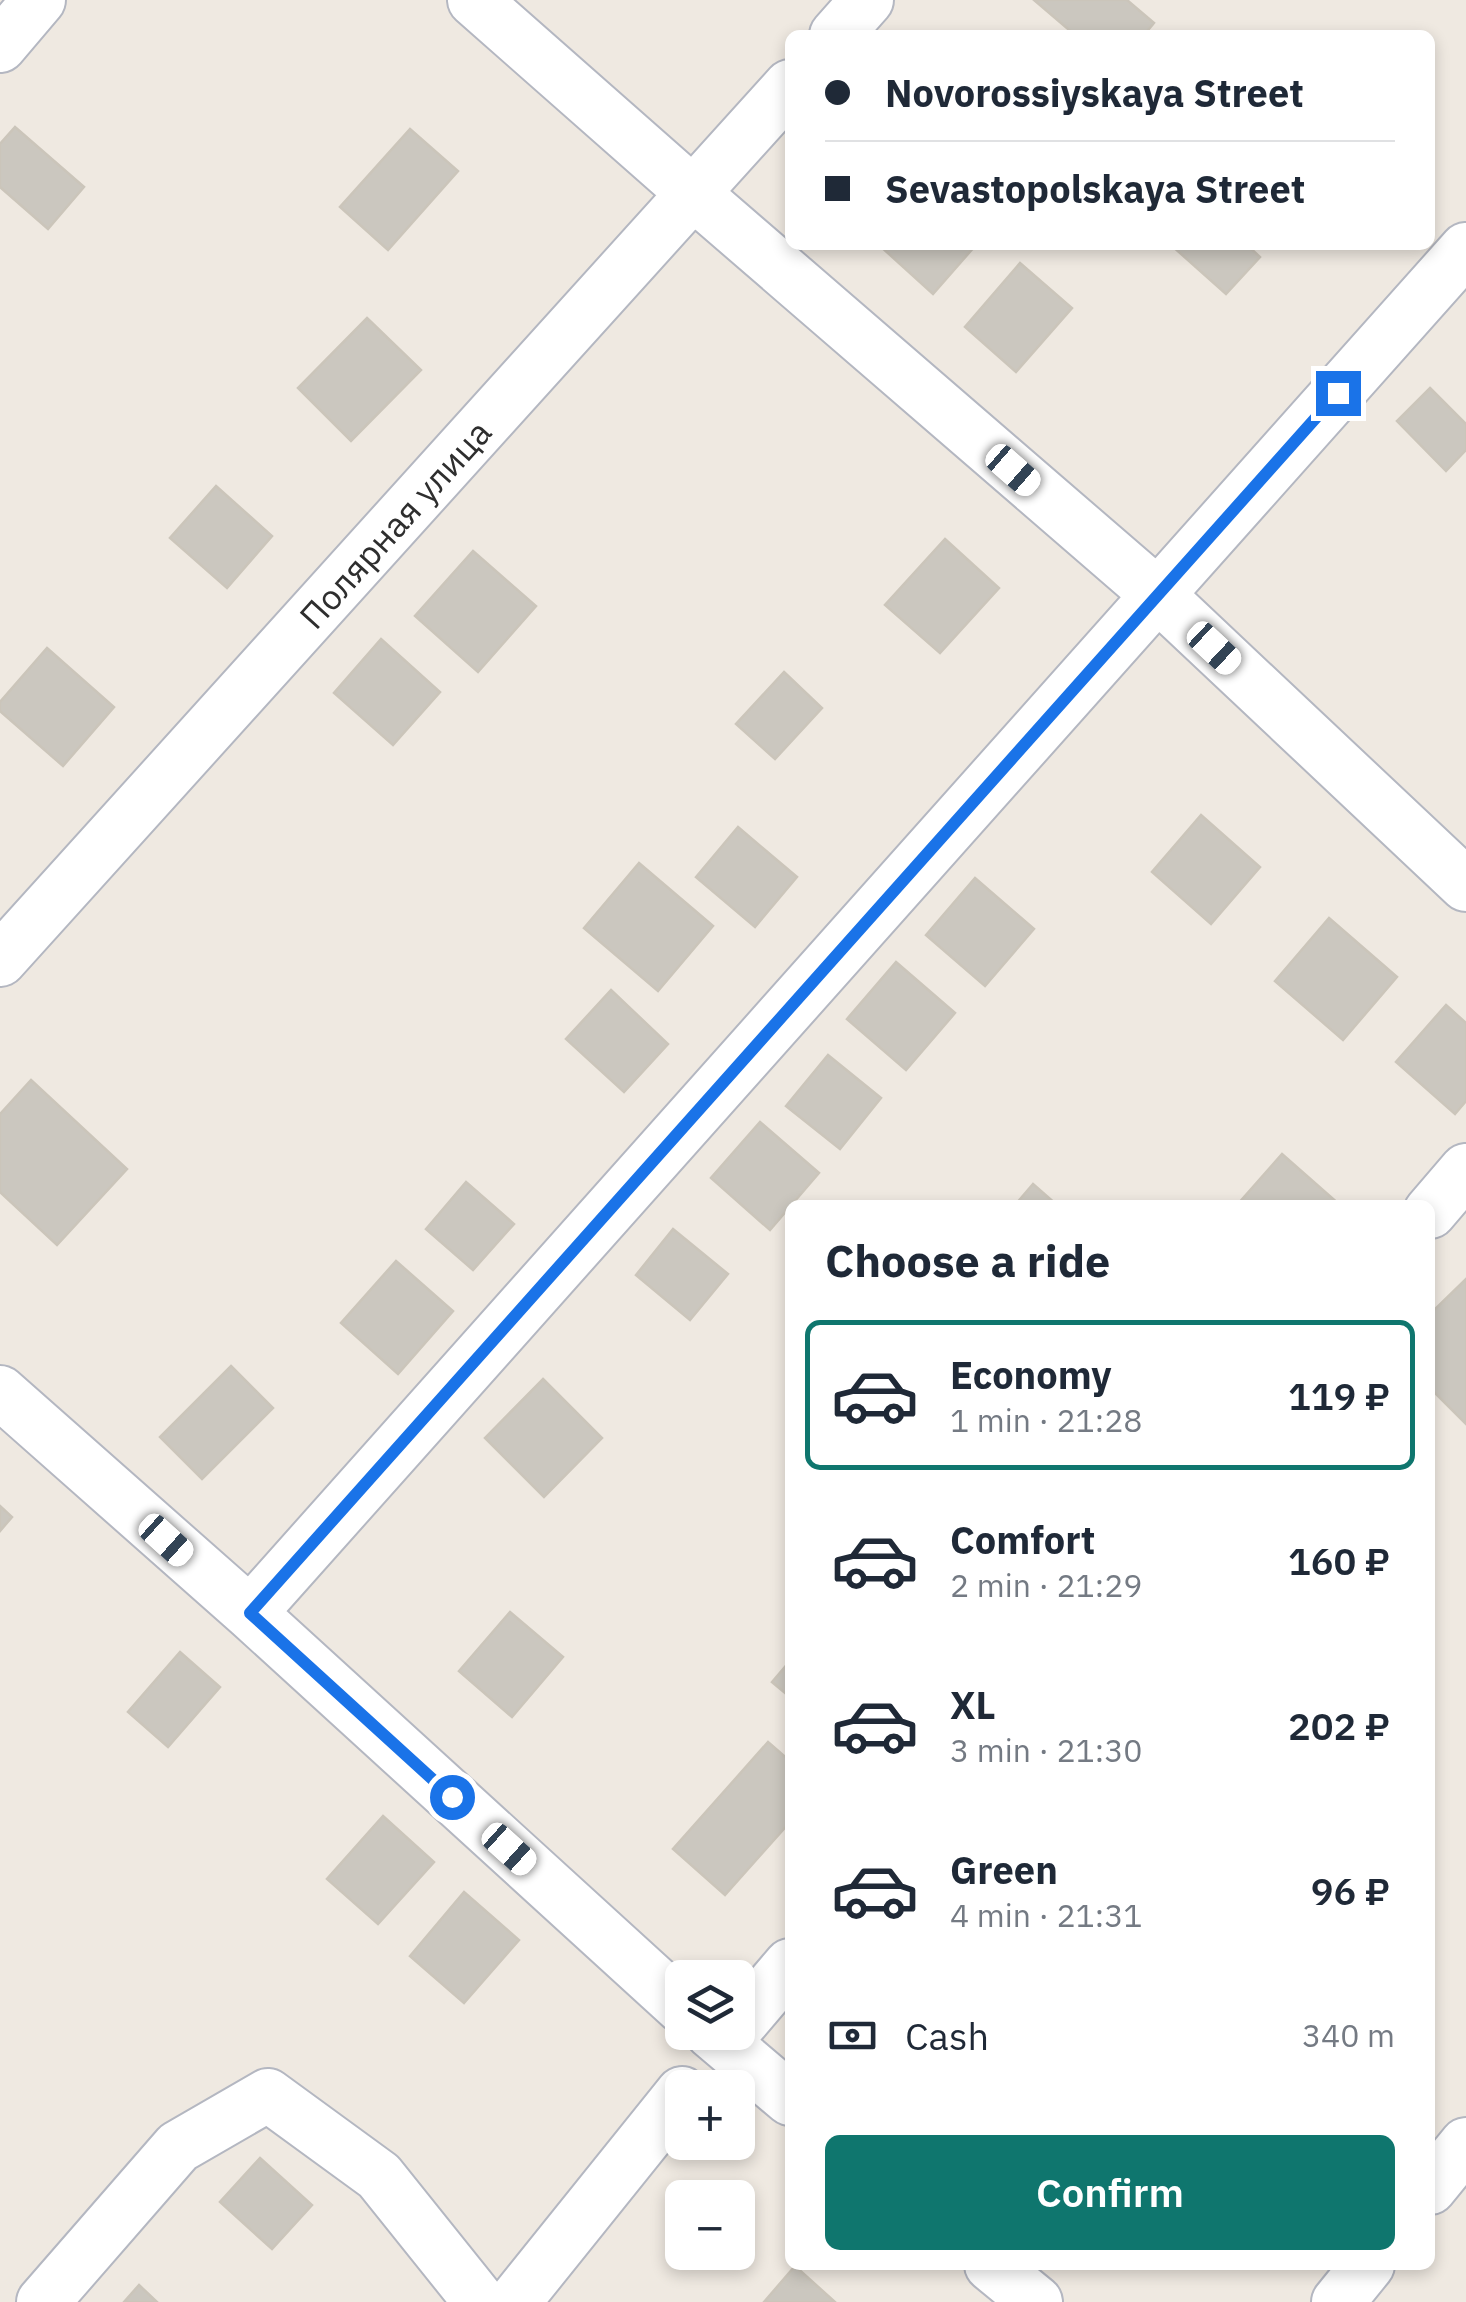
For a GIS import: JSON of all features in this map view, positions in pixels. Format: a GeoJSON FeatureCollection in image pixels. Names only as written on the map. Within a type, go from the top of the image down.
{"type":"FeatureCollection","features":[{"type":"Feature","properties":{"kind":"street"},"geometry":{"type":"LineString","coordinates":[[0,46],[39,0]]}},
{"type":"Feature","properties":{"kind":"street"},"geometry":{"type":"LineString","coordinates":[[474,0],[1158,595],[1466,885]]}},
{"type":"Feature","properties":{"kind":"street"},"geometry":{"type":"LineString","coordinates":[[840,30],[867,0]]}},
{"type":"Feature","properties":{"kind":"street","name":"Полярная улица"},"geometry":{"type":"LineString","coordinates":[[0,960],[785,92]]}},
{"type":"Feature","properties":{"kind":"street"},"geometry":{"type":"LineString","coordinates":[[250,1613],[1466,249]]}},
{"type":"Feature","properties":{"kind":"street"},"geometry":{"type":"LineString","coordinates":[[1435,1206],[1466,1170]]}},
{"type":"Feature","properties":{"kind":"street"},"geometry":{"type":"LineString","coordinates":[[0,1392],[250,1613],[665,1991]]}},
{"type":"Feature","properties":{"kind":"street"},"geometry":{"type":"LineString","coordinates":[[755,2002],[785,1969]]}},
{"type":"Feature","properties":{"kind":"street"},"geometry":{"type":"LineString","coordinates":[[742,2050],[785,2094]]}},
{"type":"Feature","properties":{"kind":"street"},"geometry":{"type":"LineString","coordinates":[[43,2302],[178,2147],[268,2096],[379,2176],[480,2302]]}},
{"type":"Feature","properties":{"kind":"street"},"geometry":{"type":"LineString","coordinates":[[514,2302],[665,2115]]}},
{"type":"Feature","properties":{"kind":"street"},"geometry":{"type":"LineString","coordinates":[[1435,2182],[1466,2144]]}},
{"type":"Feature","properties":{"kind":"street"},"geometry":{"type":"LineString","coordinates":[[997,2270],[1036,2302]]}},
{"type":"Feature","properties":{"kind":"street"},"geometry":{"type":"LineString","coordinates":[[1338,2302],[1364,2270]]}},
{"type":"Feature","properties":{"kind":"building"},"geometry":{"type":"Polygon","coordinates":[[[1034,0],[1127,0],[1154,23],[1148,30],[1069,30],[1034,0]]]}},
{"type":"Feature","properties":{"kind":"building"},"geometry":{"type":"Polygon","coordinates":[[[15,127],[84,187],[48,229],[0,187],[0,144],[15,127]]]}},
{"type":"Feature","properties":{"kind":"building"},"geometry":{"type":"Polygon","coordinates":[[[410,129],[458,171],[388,250],[340,207],[410,129]]]}},
{"type":"Feature","properties":{"kind":"building"},"geometry":{"type":"Polygon","coordinates":[[[885,250],[972,250],[933,294],[885,250]]]}},
{"type":"Feature","properties":{"kind":"building"},"geometry":{"type":"Polygon","coordinates":[[[1177,250],[1252,250],[1260,257],[1226,294],[1177,250]]]}},
{"type":"Feature","properties":{"kind":"building"},"geometry":{"type":"Polygon","coordinates":[[[1020,263],[1072,308],[1016,372],[965,327],[1020,263]]]}},
{"type":"Feature","properties":{"kind":"building"},"geometry":{"type":"Polygon","coordinates":[[[367,318],[421,370],[351,441],[298,388],[367,318]]]}},
{"type":"Feature","properties":{"kind":"building"},"geometry":{"type":"Polygon","coordinates":[[[1430,388],[1466,424],[1466,450],[1446,471],[1397,421],[1430,388]]]}},
{"type":"Feature","properties":{"kind":"building"},"geometry":{"type":"Polygon","coordinates":[[[216,486],[272,536],[227,588],[170,538],[216,486]]]}},
{"type":"Feature","properties":{"kind":"building"},"geometry":{"type":"Polygon","coordinates":[[[945,539],[999,588],[940,653],[885,605],[945,539]]]}},
{"type":"Feature","properties":{"kind":"building"},"geometry":{"type":"Polygon","coordinates":[[[473,551],[536,606],[478,672],[415,616],[473,551]]]}},
{"type":"Feature","properties":{"kind":"building"},"geometry":{"type":"Polygon","coordinates":[[[381,639],[440,692],[393,745],[334,693],[381,639]]]}},
{"type":"Feature","properties":{"kind":"building"},"geometry":{"type":"Polygon","coordinates":[[[47,648],[114,707],[63,766],[0,711],[0,702],[47,648]]]}},
{"type":"Feature","properties":{"kind":"building"},"geometry":{"type":"Polygon","coordinates":[[[784,672],[822,708],[775,759],[736,724],[784,672]]]}},
{"type":"Feature","properties":{"kind":"building"},"geometry":{"type":"Polygon","coordinates":[[[1201,815],[1260,867],[1211,924],[1152,872],[1201,815]]]}},
{"type":"Feature","properties":{"kind":"building"},"geometry":{"type":"Polygon","coordinates":[[[738,827],[797,877],[755,927],[696,877],[738,827]]]}},
{"type":"Feature","properties":{"kind":"building"},"geometry":{"type":"Polygon","coordinates":[[[639,863],[713,926],[658,991],[584,928],[639,863]]]}},
{"type":"Feature","properties":{"kind":"building"},"geometry":{"type":"Polygon","coordinates":[[[975,878],[1034,929],[985,986],[926,935],[975,878]]]}},
{"type":"Feature","properties":{"kind":"building"},"geometry":{"type":"Polygon","coordinates":[[[1329,918],[1397,977],[1343,1040],[1275,981],[1329,918]]]}},
{"type":"Feature","properties":{"kind":"building"},"geometry":{"type":"Polygon","coordinates":[[[896,962],[955,1013],[906,1070],[847,1019],[896,962]]]}},
{"type":"Feature","properties":{"kind":"building"},"geometry":{"type":"Polygon","coordinates":[[[611,990],[668,1044],[624,1092],[566,1039],[611,990]]]}},
{"type":"Feature","properties":{"kind":"building"},"geometry":{"type":"Polygon","coordinates":[[[1446,1005],[1466,1023],[1466,1101],[1455,1114],[1396,1062],[1446,1005]]]}},
{"type":"Feature","properties":{"kind":"building"},"geometry":{"type":"Polygon","coordinates":[[[828,1055],[881,1098],[840,1149],[786,1106],[828,1055]]]}},
{"type":"Feature","properties":{"kind":"building"},"geometry":{"type":"Polygon","coordinates":[[[31,1080],[127,1169],[57,1245],[0,1192],[0,1114],[31,1080]]]}},
{"type":"Feature","properties":{"kind":"building"},"geometry":{"type":"Polygon","coordinates":[[[760,1122],[819,1173],[796,1200],[785,1200],[785,1213],[770,1230],[711,1178],[760,1122]]]}},
{"type":"Feature","properties":{"kind":"building"},"geometry":{"type":"Polygon","coordinates":[[[1282,1154],[1334,1200],[1241,1200],[1282,1154]]]}},
{"type":"Feature","properties":{"kind":"building"},"geometry":{"type":"Polygon","coordinates":[[[466,1182],[514,1224],[473,1270],[426,1229],[466,1182]]]}},
{"type":"Feature","properties":{"kind":"building"},"geometry":{"type":"Polygon","coordinates":[[[1033,1184],[1051,1200],[1019,1200],[1033,1184]]]}},
{"type":"Feature","properties":{"kind":"building"},"geometry":{"type":"Polygon","coordinates":[[[673,1229],[728,1274],[690,1320],[636,1275],[673,1229]]]}},
{"type":"Feature","properties":{"kind":"building"},"geometry":{"type":"Polygon","coordinates":[[[396,1261],[453,1311],[398,1374],[341,1323],[396,1261]]]}},
{"type":"Feature","properties":{"kind":"building"},"geometry":{"type":"Polygon","coordinates":[[[1466,1279],[1466,1424],[1435,1393],[1435,1309],[1466,1279]]]}},
{"type":"Feature","properties":{"kind":"building"},"geometry":{"type":"Polygon","coordinates":[[[231,1366],[273,1408],[202,1479],[160,1437],[231,1366]]]}},
{"type":"Feature","properties":{"kind":"building"},"geometry":{"type":"Polygon","coordinates":[[[543,1379],[602,1438],[544,1497],[485,1438],[543,1379]]]}},
{"type":"Feature","properties":{"kind":"building"},"geometry":{"type":"Polygon","coordinates":[[[0,1506],[12,1517],[0,1531],[0,1506]]]}},
{"type":"Feature","properties":{"kind":"building"},"geometry":{"type":"Polygon","coordinates":[[[510,1612],[563,1657],[512,1717],[459,1671],[510,1612]]]}},
{"type":"Feature","properties":{"kind":"building"},"geometry":{"type":"Polygon","coordinates":[[[180,1652],[220,1687],[168,1747],[128,1712],[180,1652]]]}},
{"type":"Feature","properties":{"kind":"building"},"geometry":{"type":"Polygon","coordinates":[[[785,1667],[785,1693],[772,1682],[785,1667]]]}},
{"type":"Feature","properties":{"kind":"building"},"geometry":{"type":"Polygon","coordinates":[[[768,1742],[785,1757],[785,1828],[725,1895],[673,1849],[768,1742]]]}},
{"type":"Feature","properties":{"kind":"building"},"geometry":{"type":"Polygon","coordinates":[[[383,1816],[434,1862],[378,1924],[327,1879],[383,1816]]]}},
{"type":"Feature","properties":{"kind":"building"},"geometry":{"type":"Polygon","coordinates":[[[464,1892],[519,1940],[464,2003],[410,1956],[464,1892]]]}},
{"type":"Feature","properties":{"kind":"building"},"geometry":{"type":"Polygon","coordinates":[[[260,2158],[312,2205],[272,2249],[220,2202],[260,2158]]]}},
{"type":"Feature","properties":{"kind":"building"},"geometry":{"type":"Polygon","coordinates":[[[792,2270],[799,2270],[835,2302],[764,2302],[792,2270]]]}},
{"type":"Feature","properties":{"kind":"building"},"geometry":{"type":"Polygon","coordinates":[[[139,2285],[157,2302],[124,2302],[139,2285]]]}},
{"type":"Feature","properties":{"kind":"route"},"geometry":{"type":"LineString","coordinates":[[452,1797],[250,1613],[1338,393]]}}]}
